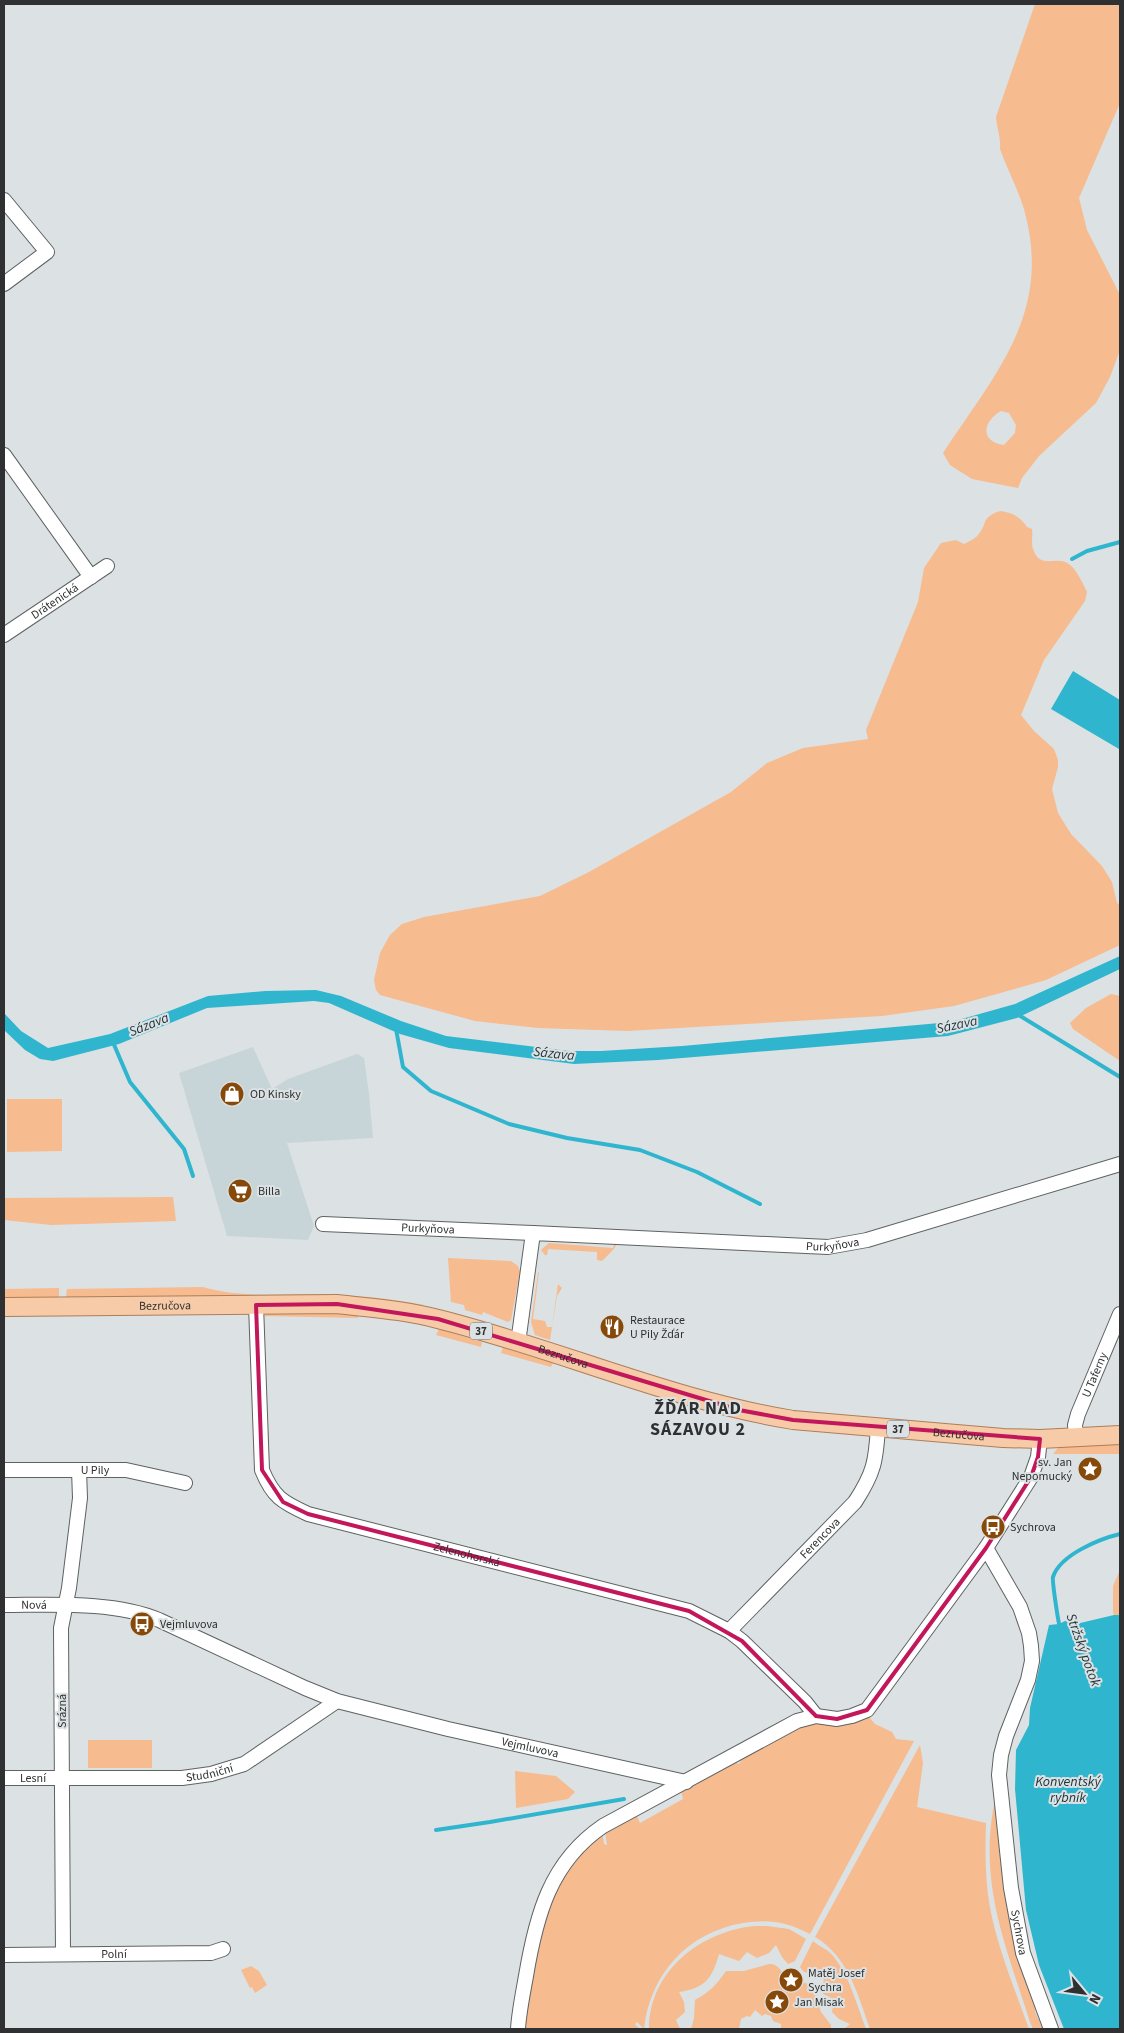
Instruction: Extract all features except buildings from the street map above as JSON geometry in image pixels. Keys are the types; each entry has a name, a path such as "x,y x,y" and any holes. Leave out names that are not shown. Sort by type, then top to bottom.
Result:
{"main road":[{"name":"Bezručova","path":"4,1307 337,1304 438,1318 699,1400 793,1420 1003,1438 1040,1439 1120,1436"}],"street":[{"path":"4,200 47,252 4,284"},
{"path":"4,456 91,577"},
{"name":"Drátenická","path":"4,635 107,566"},
{"name":"Purkyňova","path":"323,1224 828,1247 867,1240 1120,1164"},
{"path":"518,1343 533,1233"},
{"name":"Zelenohorská","path":"256,1305 262,1470 268,1486 283,1502 308,1514 678,1607 729,1631 805,1702 816,1716"},
{"name":"U Taferny","path":"1076,1437 1075,1425 1078,1414 1120,1314"},
{"name":"Ferencova","path":"729,1631 855,1502 868,1482 876,1461 878,1427"},
{"path":"518,2029 533,1934 546,1896 566,1860 603,1826 797,1721 816,1716 837,1719 867,1710 986,1548 1031,1478 1038,1457 1040,1439"},
{"name":"U Pily","path":"4,1470 126,1470 186,1483"},
{"name":"Srázná","path":"63,1954 61,1628 80,1498 78,1470"},
{"name":"Sychrova","path":"986,1548 1020,1607 1029,1633 1031,1646 1032,1661 1028,1680 1006,1736 1001,1755 999,1775 1011,1888 1024,1953 1051,2029"},
{"name":"Nová","path":"4,1605 65,1604"},
{"name":"Vejmluvova","path":"65,1604 118,1609 150,1616 337,1701 448,1729 686,1782"},
{"name":"Studniční","path":"62,1778 182,1778 232,1769 255,1758 337,1701"},
{"name":"Lesní","path":"4,1778 62,1778"},
{"name":"Polní","path":"4,1955 211,1953 223,1949"}],"highlighted area":[{"path":"337,1304 438,1319 739,1410 793,1420 1040,1439 1038,1457 1031,1477 986,1548 867,1710 837,1719 816,1716 742,1641 689,1611 308,1514 283,1502 262,1470 256,1305"}],"shaded area":[{"path":"1035,4 1120,4 1120,103 1079,198 1087,230 1120,295 1120,350 1110,377 1096,403 1039,456 1022,478 1018,488 972,479 950,465 943,453 1000,368 1014,340 1025,311 1031,280 1031,246 1024,209 1000,149 996,117","holes":["1001,411 1009,413 1016,425 1015,433 1004,445 990,440 986,431 990,420"]},
{"path":"1000,511 1015,516 1032,529 1032,547 1036,556 1044,561 1065,562 1073,567 1087,592 1085,601 1044,660 1021,715 1034,731 1054,749 1058,760 1058,767 1052,789 1058,813 1071,834 1102,866 1112,882 1117,903 1120,905 1120,945 1046,980 954,1006 882,1016 628,1031 538,1028 475,1021 380,995 376,990 374,980 380,953 390,935 402,924 424,917 540,896 589,872 731,792 767,763 803,748 868,739 866,730 918,602 924,568 941,543 956,540 964,544 978,535 990,516"},
{"path":"1111,994 1120,996 1120,1061 1073,1029 1070,1023 1086,1008"},
{"path":"253,1047 272,1089 288,1079 357,1054 364,1058 373,1138 287,1143 314,1226 308,1240 227,1236 179,1073"},
{"path":"7,1099 62,1099 62,1151 7,1152"},
{"path":"173,1197 176,1221 51,1225 4,1220 4,1198"},
{"path":"549,1243 613,1248 614,1244 617,1244 602,1261 597,1260 597,1252 548,1249 547,1255 545,1255 541,1250"},
{"path":"448,1258 511,1261 518,1266 520,1271 511,1320 508,1322 483,1312 482,1315 465,1310 464,1305 451,1302"},
{"path":"539,1272 533,1319 545,1321 547,1327 552,1327 558,1284 562,1288 557,1296 550,1340 535,1335 531,1322"},
{"path":"203,1287 231,1293 344,1295 424,1305 399,1305 306,1296 66,1297 67,1289"},
{"path":"59,1288 59,1297 4,1297 4,1289"},
{"path":"268,1312 358,1314 358,1318 264,1316"},
{"path":"439,1329 482,1342 481,1347 436,1335"},
{"path":"503,1347 553,1363 551,1367 501,1353"},
{"path":"1120,1443 1120,1454 1053,1454 1058,1448 1062,1447"},
{"path":"1120,1570 1120,1615 1114,1615 1113,1586"},
{"path":"868,1716 875,1724 892,1732 896,1739 914,1741 810,1934 788,1925 764,1921 743,1923 723,1928 705,1936 689,1946 663,1974 654,1990 644,2029 637,2022 635,2024 640,2029 523,2029 535,1949 546,1910 563,1874 602,1831 604,1844 607,1845 605,1831 636,1814 640,1823 683,1799 681,1791 732,1761 739,1764 741,1761 736,1759 795,1728"},
{"path":"88,1740 152,1740 152,1768 88,1768"},
{"path":"920,1745 923,1763 917,1807 986,1823 987,1887 993,1923 1029,2029 870,2029 856,1990 844,1965 826,1945 815,1937"},
{"path":"515,1771 556,1776 575,1792 568,1799 516,1808"},
{"path":"998,1787 1000,1854 1036,2002 1035,2012 1043,2029 1033,2029 1030,2022 1002,1935 996,1907 991,1879 990,1850 992,1819"},
{"path":"755,1926 789,1929 806,1939 795,1961 788,1964 776,1945 769,1953 757,1958 747,1952 739,1961 719,1954 713,1970 706,1981 695,1988 679,1992 684,2002 685,2012 676,2020 680,2029 649,2029 651,2008 658,1989 668,1972 682,1958 698,1945 716,1936 735,1929"},
{"path":"813,1941 831,1954 840,1965 849,1983 866,2029 844,2029 850,2024 839,2019 832,2012 834,1999 823,1994 824,1972 814,1974 804,1972 800,1967"},
{"path":"769,1964 776,1966 788,1977 812,1986 821,2012 831,2025 831,2029 781,2029 781,2024 773,2021 771,2016 765,2014 762,2016 755,2010 750,2017 747,2016 741,2019 739,2029 691,2029 695,2000 713,1987 726,1971 744,1971"},
{"path":"251,1966 259,1971 267,1985 255,1993 252,1987 250,1988 241,1970"}],"water":[{"path":"1073,671 1120,700 1119,749 1051,709"},
{"name":"Sázava","path":"1120,956 1120,969 1017,1018 948,1036 658,1060 574,1064 449,1048 400,1034 329,1003 314,1001 207,1008 119,1044 53,1061 40,1059 25,1050 4,1030 4,1013 21,1031 48,1048 110,1034 208,996 265,991 316,990 341,996 401,1021 446,1036 569,1051 682,1046 951,1022 1015,1004"},
{"name":"Konventský rybník","path":"1120,1615 1120,2029 1064,2029 1039,1965 1026,1910 1015,1789 1016,1750 1029,1725 1030,1708 1049,1625 1065,1621 1076,1624"}],"waterway":[{"path":"1072,559 1087,551 1120,542"},
{"path":"1017,1014 1120,1077"},
{"path":"396,1029 403,1067 431,1091 509,1124 567,1138 640,1150 697,1172 760,1204"},
{"path":"112,1040 130,1082 184,1149 193,1176"},
{"name":"Stržský potok","path":"1060,1627 1053,1580 1057,1569 1063,1562 1081,1549 1120,1534"},
{"path":"436,1830 624,1799"}],"place":[{"name":"OD Kinsky","path":"232,1094"},
{"name":"Billa","path":"240,1191"},
{"name":"Restaurace U Pily Žďár","path":"612,1327"},
{"name":"sv. Jan Nepomucký","path":"1090,1469"},
{"name":"Sychrova","path":"993,1527"},
{"name":"Vejmluvova","path":"142,1624"},
{"name":"Matěj Josef Sychra","path":"791,1980"},
{"name":"Jan Misak","path":"777,2002"}],"district":[{"name":"ŽĎÁR NAD SÁZAVOU 2","path":"698,1418"}]}
